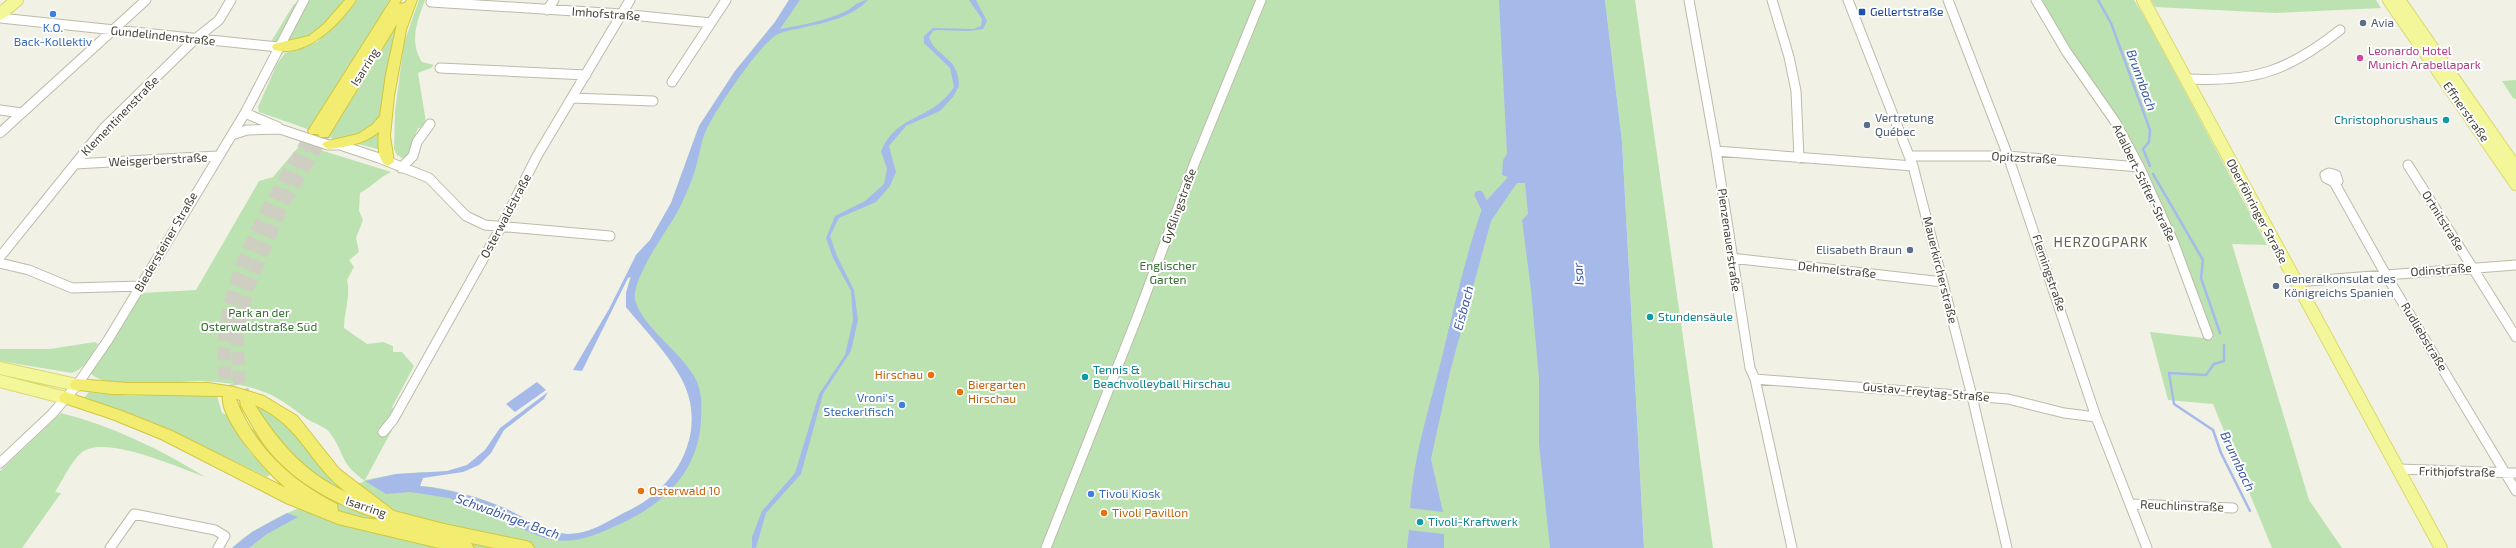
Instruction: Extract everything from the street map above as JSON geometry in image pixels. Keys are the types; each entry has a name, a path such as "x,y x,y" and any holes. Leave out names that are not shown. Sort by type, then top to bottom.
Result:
{"highway":[{"path":"278,47 307,42 321,35 351,0"},
{"name":"Isarring","path":"322,137 407,0"},
{"path":"394,165 385,151 387,113 400,34 412,0"},
{"name":"Isarring","path":"322,137 393,2"},
{"path":"322,137 347,143 371,134 380,126 387,113"},
{"path":"77,384 117,390 208,389 250,397 268,404 300,429 334,473 346,484 375,502 390,523"},
{"path":"66,398 152,428 199,450 309,508 336,518 390,523"},
{"name":"Isarring","path":"228,398 239,427 253,446 268,463 296,487 317,502 390,523 466,548"},
{"name":"Isarring","path":"246,402 267,440 280,454 306,477 328,493 390,523 526,548"}],"main road":[{"path":"0,7 8,0"},
{"path":"0,14 17,0"},
{"name":"Oberföhringer Straße","path":"2143,0 2441,548"},
{"name":"Effnerstraße","path":"2389,0 2516,184"},
{"name":"Effnerstraße","path":"2399,0 2516,168"},
{"path":"0,368 77,384"},
{"path":"0,381 66,398"}],"street":[{"path":"0,133 146,0"},
{"name":"Klementinenstraße","path":"0,257 104,128 194,40 219,20 231,0"},
{"name":"Biedersteiner Straße","path":"0,463 66,398 112,335 217,156 245,113 278,47 304,0"},
{"name":"Imhofstraße","path":"432,0 431,2 487,2 547,10 622,14 711,23"},
{"path":"547,10 554,0"},
{"name":"Osterwaldstraße","path":"383,432 400,408 501,227 537,156 630,0"},
{"path":"672,82 726,0"},
{"name":"Gyßlingstraße","path":"1046,548 1070,479 1091,434 1158,264 1195,162 1231,81 1261,0"},
{"name":"Pienzenauerstraße","path":"1689,0 1716,151 1731,258 1750,368 1755,379 1792,548"},
{"path":"1772,0 1789,56 1796,91 1799,158"},
{"name":"Mauerkircherstraße","path":"1848,0 1913,166 1972,396 2007,548"},
{"name":"Flemingstraße","path":"1948,0 2008,156 2096,417 2147,548"},
{"name":"Adalbert-Stifter-Straße","path":"2036,0 2066,52 2116,123 2139,167 2173,241 2208,335"},
{"name":"Gundelindenstraße","path":"0,18 194,40 278,47"},
{"path":"2187,79 2230,80 2257,76 2303,56 2321,46 2340,30"},
{"path":"440,68 586,75"},
{"path":"572,98 653,101"},
{"path":"0,110 22,113"},
{"path":"245,113 280,129"},
{"path":"394,165 414,156 417,142 430,124"},
{"path":"232,135 247,130 280,129 322,137 330,149 394,165 434,182 446,198 466,216 485,225 610,236"},
{"path":"1716,151 1913,166"},
{"name":"Weisgerberstraße","path":"75,164 217,156"},
{"name":"Opitzstraße","path":"1909,156 2008,156 2139,167"},
{"name":"Ortnitstraße","path":"2408,165 2516,337"},
{"name":"Rudliebstraße","path":"2334,182 2386,275 2512,473 2516,491"},
{"name":"Dehmelstraße","path":"1731,258 1943,282"},
{"path":"0,263 28,270 72,288 141,286"},
{"name":"Odinstraße","path":"2295,282 2516,264"},
{"name":"Gustav-Freytag-Straße","path":"1755,379 2008,399 2064,413 2096,417"},
{"name":"Frithjofstraße","path":"2398,469 2512,473"},
{"name":"Reuchlinstraße","path":"2130,504 2233,508"},
{"path":"110,548 134,514 215,530 225,536 218,548"}],"green space":[{"path":"309,0 348,0 329,22 313,35 296,41 287,39"},
{"path":"356,0 390,0 310,130 259,112 258,107 277,64 285,53 317,42 331,29"},
{"path":"419,0 425,0 417,24 415,39 416,47 422,62 434,65 431,68 418,73 426,122 424,127 418,128 406,160 397,155 394,149 395,111 404,43"},
{"name":"Englischer Garten","path":"789,0 1506,0 1529,183 1553,548 232,548 242,539 264,525 287,513 323,498 283,468 266,451 249,430 253,429 277,458 295,476 327,496 365,481 346,463 335,440 328,431 307,419 280,400 266,393 243,386 207,381 143,384 113,383 91,374 141,293 196,290 259,181 273,177 301,144 391,172 360,193 359,211 363,220 356,238 359,252 349,260 354,267 347,280 348,298 344,328 367,344 383,342 393,346 393,352 402,352 414,366 392,407 399,417 365,480 396,474 425,472 420,486 454,491 476,497 497,505 545,529 569,534 586,532 630,510 663,486 675,471 685,454 690,435 692,416 688,396 680,376 662,349 626,307 626,293 636,255 650,240 671,203 699,126 735,71 775,22"},
{"path":"1605,0 1635,0 1713,548 1644,548 1622,141"},
{"path":"2039,0 2134,0 2148,23 2267,245 2232,244 2309,500 2342,548 2272,548 2213,404 2168,400 2150,332 2213,339 2177,239 2138,154 2111,107 2068,51"},
{"path":"2151,0 2376,0 2381,8 2276,13 2155,7"},
{"path":"300,3 279,40 269,45 294,4"},
{"path":"399,22 384,114 373,130 339,141 328,137 384,47 382,46 396,23"},
{"path":"2516,80 2516,99 2513,98 2502,81"},
{"path":"379,129 381,150 355,143"},
{"path":"95,342 98,344 87,361 81,368 72,373 0,361 0,349 50,349"},
{"path":"89,392 137,396 217,396 222,413 227,415 248,450 270,475 267,477 169,430 84,398"},
{"path":"257,407 271,414 293,433 329,477 340,487 336,490 303,468 261,418"},
{"path":"61,413 80,418 135,439 171,457 205,477 161,460 123,449 106,447 92,448 81,453 73,462 55,492 61,493 22,548 0,548 0,471"}],"water":[{"name":"Schwabinger Bach","path":"789,0 800,0 780,29 830,17 846,11 862,1 868,0 854,11 837,19 778,34 767,43 747,66 726,96 710,123 704,136 691,183 673,220 647,261 636,286 635,299 640,312 654,330 688,367 699,386 701,421 698,439 693,456 686,471 676,484 651,507 620,524 600,533 580,539 560,541 539,536 449,498 410,492 386,494 365,481 396,474 447,471 467,465 485,450 500,428 548,392 544,399 504,430 491,453 479,465 463,472 423,478 420,486 453,491 475,497 507,509 537,525 553,531 569,534 585,532 608,522 647,499 663,486 675,471 685,454 690,435 692,416 688,396 680,376 662,349 626,307 626,293 631,277 628,278 582,371 573,370 609,309 636,255 650,240 671,203 699,126 735,71 775,22"},
{"path":"969,0 976,0 987,21 983,29 969,31 937,30 933,31 929,37 932,44 951,63 958,76 959,86 953,97 940,111 906,126 889,146 896,172 890,186 876,202 839,218 830,236 837,256 854,290 858,320 851,351 823,394 801,474 766,513 756,548 752,548 752,537 762,511 795,473 819,394 845,355 853,320 851,291 833,258 826,238 835,216 865,201 884,184 887,169 881,151 888,139 905,123 936,106 954,87 950,68 924,43 924,36 933,28 973,29 981,26 982,19"},
{"path":"1499,0 1605,0 1622,141 1644,548 1550,548 1539,444 1539,379 1531,290 1522,220 1528,214 1525,183 1517,183 1491,221 1450,372 1431,459 1443,512 1410,508 1414,472 1422,436 1464,267 1482,209 1480,202 1487,200 1508,177 1502,175 1503,160 1507,154"},
{"path":"537,382 546,390 515,412 506,404"},
{"path":"287,513 298,517 267,534 249,548 232,548 252,532"},
{"path":"1409,530 1444,534 1444,548 1407,548"}],"waterway":[{"name":"Brunnbach","path":"2098,0 2111,23 2150,130 2149,142 2143,149 2150,166"},
{"name":"Brunnbach","path":"2153,174 2203,260 2201,278 2220,333"},
{"path":"1479,195 1487,211"},
{"name":"Brunnbach","path":"2224,345 2224,361 2214,364 2206,375 2169,373 2174,404 2213,430 2221,453 2250,511"}],"tunnel":[{"path":"229,398 224,362 226,331 231,300 252,241 282,185 314,131"},
{"path":"246,402 239,380 237,335 248,287 283,203 324,134"}],"place":[{"name":"Gellertstraße","path":"1862,12"},
{"name":"K.O. Back-Kollektiv","path":"53,14"},
{"name":"Avia","path":"2363,23"},
{"name":"Leonardo Hotel Munich Arabellapark","path":"2360,58"},
{"name":"Christophorushaus","path":"2446,120"},
{"name":"Vertretung Québec","path":"1867,125"},
{"name":"Elisabeth Braun","path":"1910,250"},
{"name":"Generalkonsulat des Königreichs Spanien","path":"2276,286"},
{"name":"Stundensäule","path":"1650,317"},
{"name":"Hirschau","path":"931,375"},
{"name":"Tennis & Beachvolleyball Hirschau","path":"1085,377"},
{"name":"Biergarten Hirschau","path":"960,392"},
{"name":"Vroni's Steckerlfisch","path":"902,405"},
{"name":"Osterwald 10","path":"641,491"},
{"name":"Tivoli Kiosk","path":"1091,494"},
{"name":"Tivoli Pavillon","path":"1104,513"},
{"name":"Tivoli-Kraftwerk","path":"1420,522"}],"district":[{"name":"HERZOGPARK","path":"2101,242"}],"water label":[{"name":"Isar","path":"1578,274"},
{"name":"Eisbach","path":"1463,308"}],"park label":[{"name":"Park an der Osterwaldstraße Süd","path":"259,320"}]}
